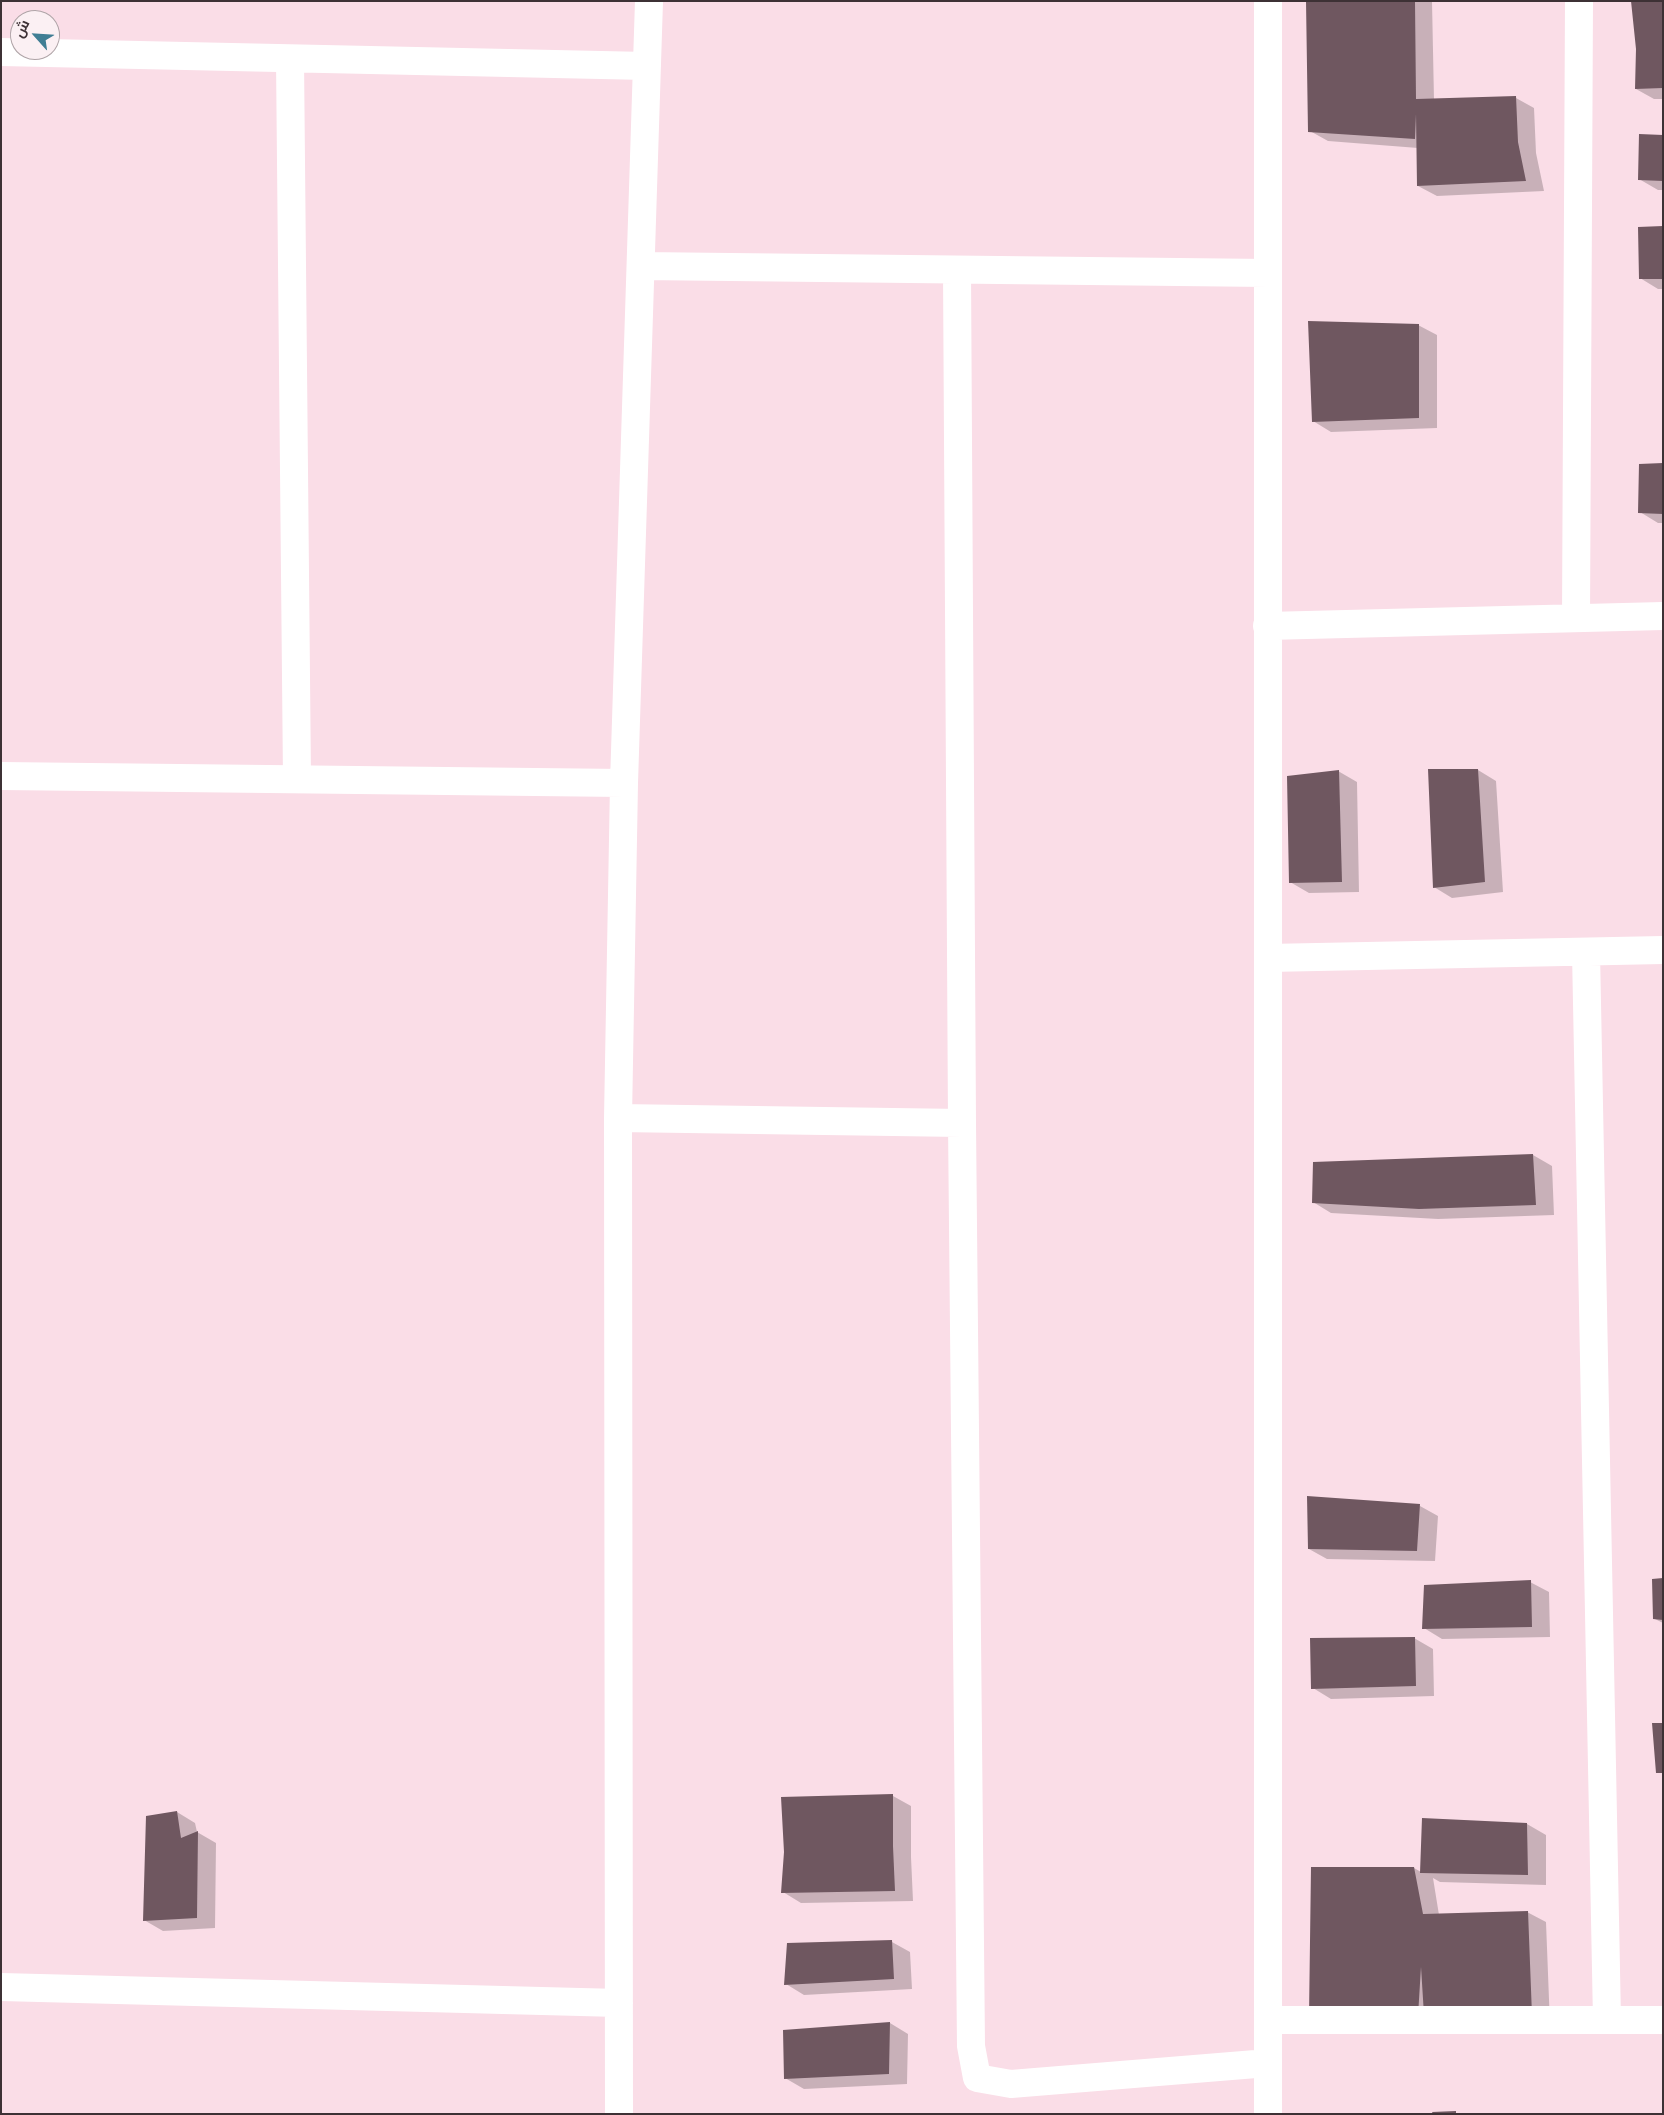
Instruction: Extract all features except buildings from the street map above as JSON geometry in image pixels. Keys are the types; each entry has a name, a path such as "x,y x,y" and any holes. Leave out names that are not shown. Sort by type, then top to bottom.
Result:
{"street":[{"path":"619,2114 618,1118 624,783 649,1"},
{"path":"1268,1 1268,2114"},
{"path":"1576,618 1579,1"},
{"path":"1,52 647,66"},
{"path":"290,59 297,779"},
{"path":"640,266 1268,273"},
{"path":"957,270 962,1122 971,2046 977,2078 1011,2084 1268,2063"},
{"path":"1267,626 1663,616"},
{"path":"1,776 624,783"},
{"path":"1268,958 1663,950"},
{"path":"1586,952 1607,2020"},
{"path":"618,1118 962,1122"},
{"path":"1,1987 619,2003"},
{"path":"1268,2020 1663,2020"}]}
